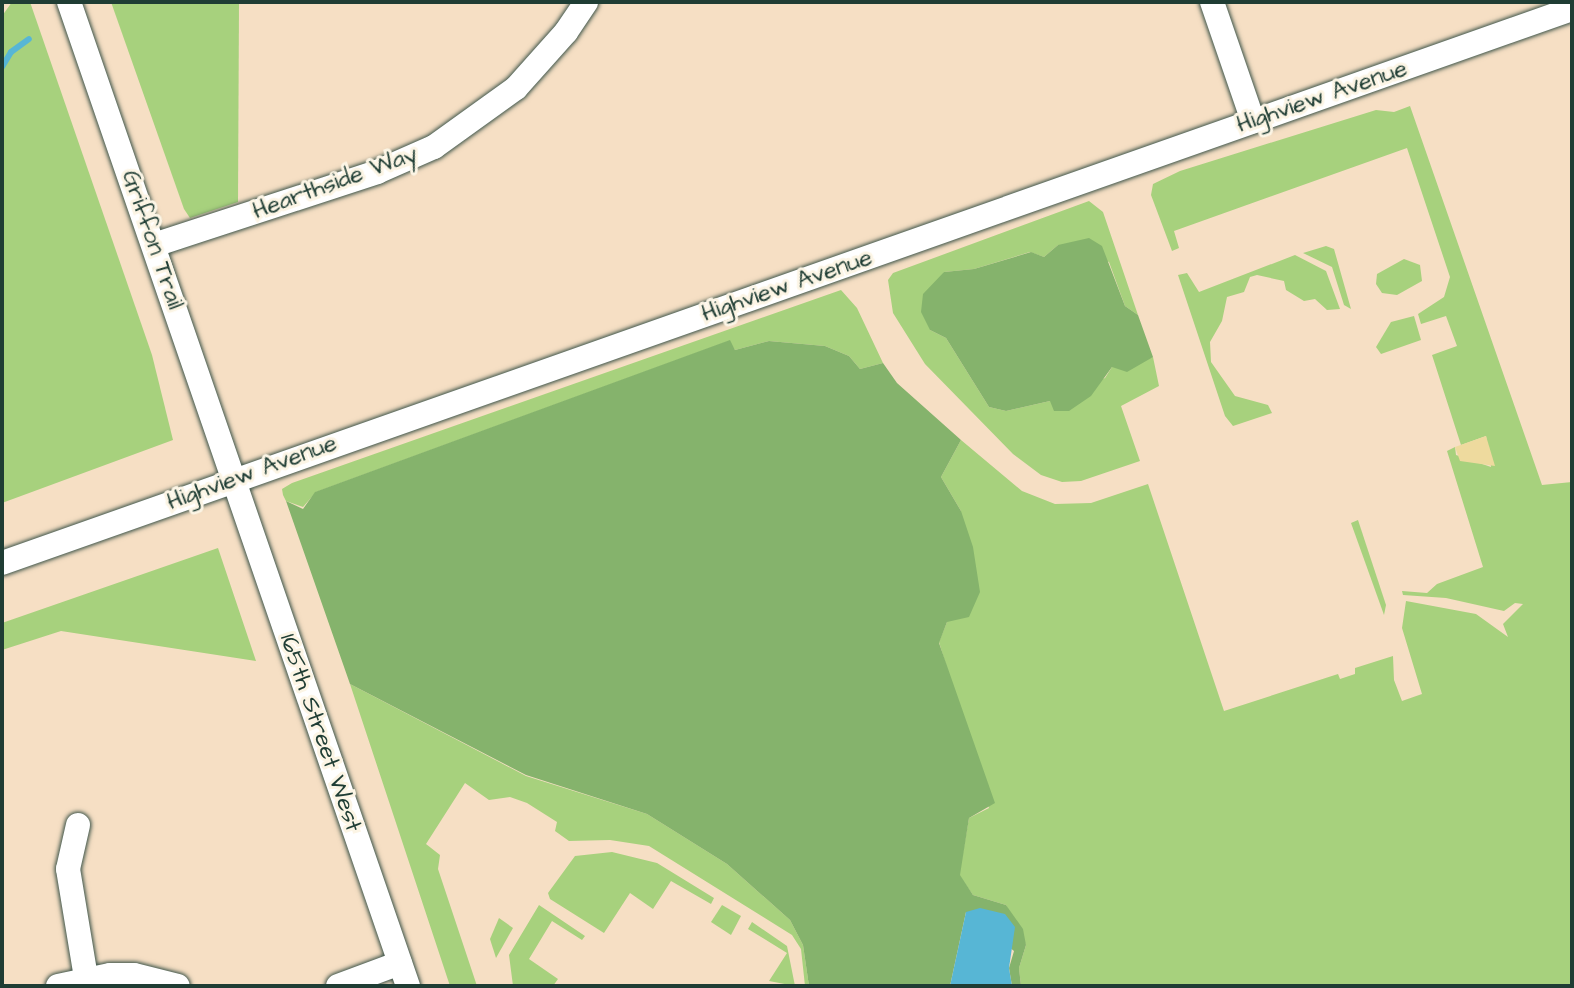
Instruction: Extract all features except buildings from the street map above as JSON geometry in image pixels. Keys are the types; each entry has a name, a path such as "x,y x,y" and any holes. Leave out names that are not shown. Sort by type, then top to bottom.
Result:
{"street":[{"name":"Griffon Trail","path":"69,2 232,479"},
{"name":"Hearthside Way","path":"154,246 377,172 434,147 516,89 566,32 586,2"},
{"path":"1212,2 1252,121"},
{"name":"Highview Avenue","path":"2,563 232,479 1572,9"},
{"name":"165th Street West","path":"232,479 404,975"},
{"path":"78,825 68,869 86,978"},
{"path":"58,986 86,978 134,975 178,986"},
{"path":"338,986 404,975"}],"green space":[{"path":"12,2 30,2 152,355 173,440 2,503 2,16"},
{"path":"111,2 239,2 238,202 190,218 184,209"},
{"path":"1410,106 1542,485 1572,482 1572,986 1021,986 1019,968 1026,945 1006,905 973,895 959,875 969,818 989,808 939,642 947,622 961,511 941,477 961,440 1022,491 1055,504 1091,503 1148,484 1224,711 1338,674 1340,679 1355,674 1355,668 1393,656 1394,680 1402,701 1422,694 1402,628 1406,601 1476,614 1508,637 1503,624 1523,604 1515,603 1504,611 1446,598 1403,595 1402,591 1427,593 1437,584 1483,567 1447,451 1455,447 1456,455 1491,467 1486,436 1461,445 1432,355 1457,346 1446,316 1421,324 1418,314 1444,297 1450,277 1407,148 1174,231 1179,248 1172,251 1151,195 1153,184 1180,171 1376,110 1394,112"},
{"path":"1089,201 1103,212 1138,315 1125,306 1109,262 1058,245 1044,257 1030,252 974,269 944,272 930,330 946,338 989,407 1006,411 1050,401 1105,378 1112,367 1153,357 1159,386 1121,406 1140,461 1081,481 1062,482 1041,475 1013,454 925,364 893,313 888,280 893,273"},
{"path":"1089,238 1102,246 1125,306 1138,315 1153,357 1127,372 1112,367 1091,396 1069,411 1054,411 1050,401 1006,411 989,407 946,338 930,330 921,312 923,294 944,272 974,269 1031,252 1044,257 1058,245"},
{"path":"1326,246 1334,249 1351,309 1344,305 1332,267 1303,253"},
{"path":"1295,255 1326,271 1340,309 1327,310 1315,299 1304,301 1286,290 1284,281 1257,275 1250,277 1244,292 1227,297 1222,321 1210,342 1211,362 1235,396 1268,405 1272,413 1233,426 1225,416 1178,275 1187,273 1199,292"},
{"path":"1404,259 1420,265 1422,281 1397,295 1382,293 1376,284 1377,274"},
{"path":"841,290 857,308 883,363 860,369 849,356 825,346 769,341 735,350 729,341 316,492 303,507 286,501 283,495 282,489 292,483"},
{"path":"1414,316 1421,340 1381,354 1376,347 1391,322"},
{"path":"730,340 735,350 769,341 825,346 849,356 860,369 883,363 897,383 961,440 941,477 961,511 973,547 980,592 969,617 947,622 939,643 995,803 969,818 960,875 973,895 1006,905 1023,929 1026,945 1019,968 1021,986 1012,986 1009,968 1014,951 966,912 950,986 809,986 803,945 790,920 727,864 647,814 526,775 350,684 286,501 303,509 315,492"},
{"path":"1358,520 1386,605 1384,615 1351,523"},
{"path":"218,548 256,661 61,631 2,650 2,623"},
{"path":"350,684 526,776 647,814 727,864 790,920 803,945 809,986 805,986 801,949 792,935 649,846 610,840 569,841 555,831 557,822 527,803 510,797 489,800 465,783 426,844 440,855 438,869 477,986 450,986"},
{"path":"612,852 657,863 714,898 711,904 671,881 653,909 630,893 604,933 550,899 548,893 575,856"},
{"path":"539,905 585,936 582,940 552,921 529,959 558,979 553,986 513,986 509,955"},
{"path":"722,905 741,916 731,935 711,922"},
{"path":"499,918 513,928 496,958 490,939"},
{"path":"752,922 787,946 795,986 769,981 787,953 748,929"}],"sand":[{"path":"1486,436 1495,466 1460,461 1455,447"}],"water":[{"path":"980,908 1005,914 1015,927 1009,968 1012,986 950,986 966,912"}],"waterway":[{"path":"2,67 11,52 29,39"}]}
